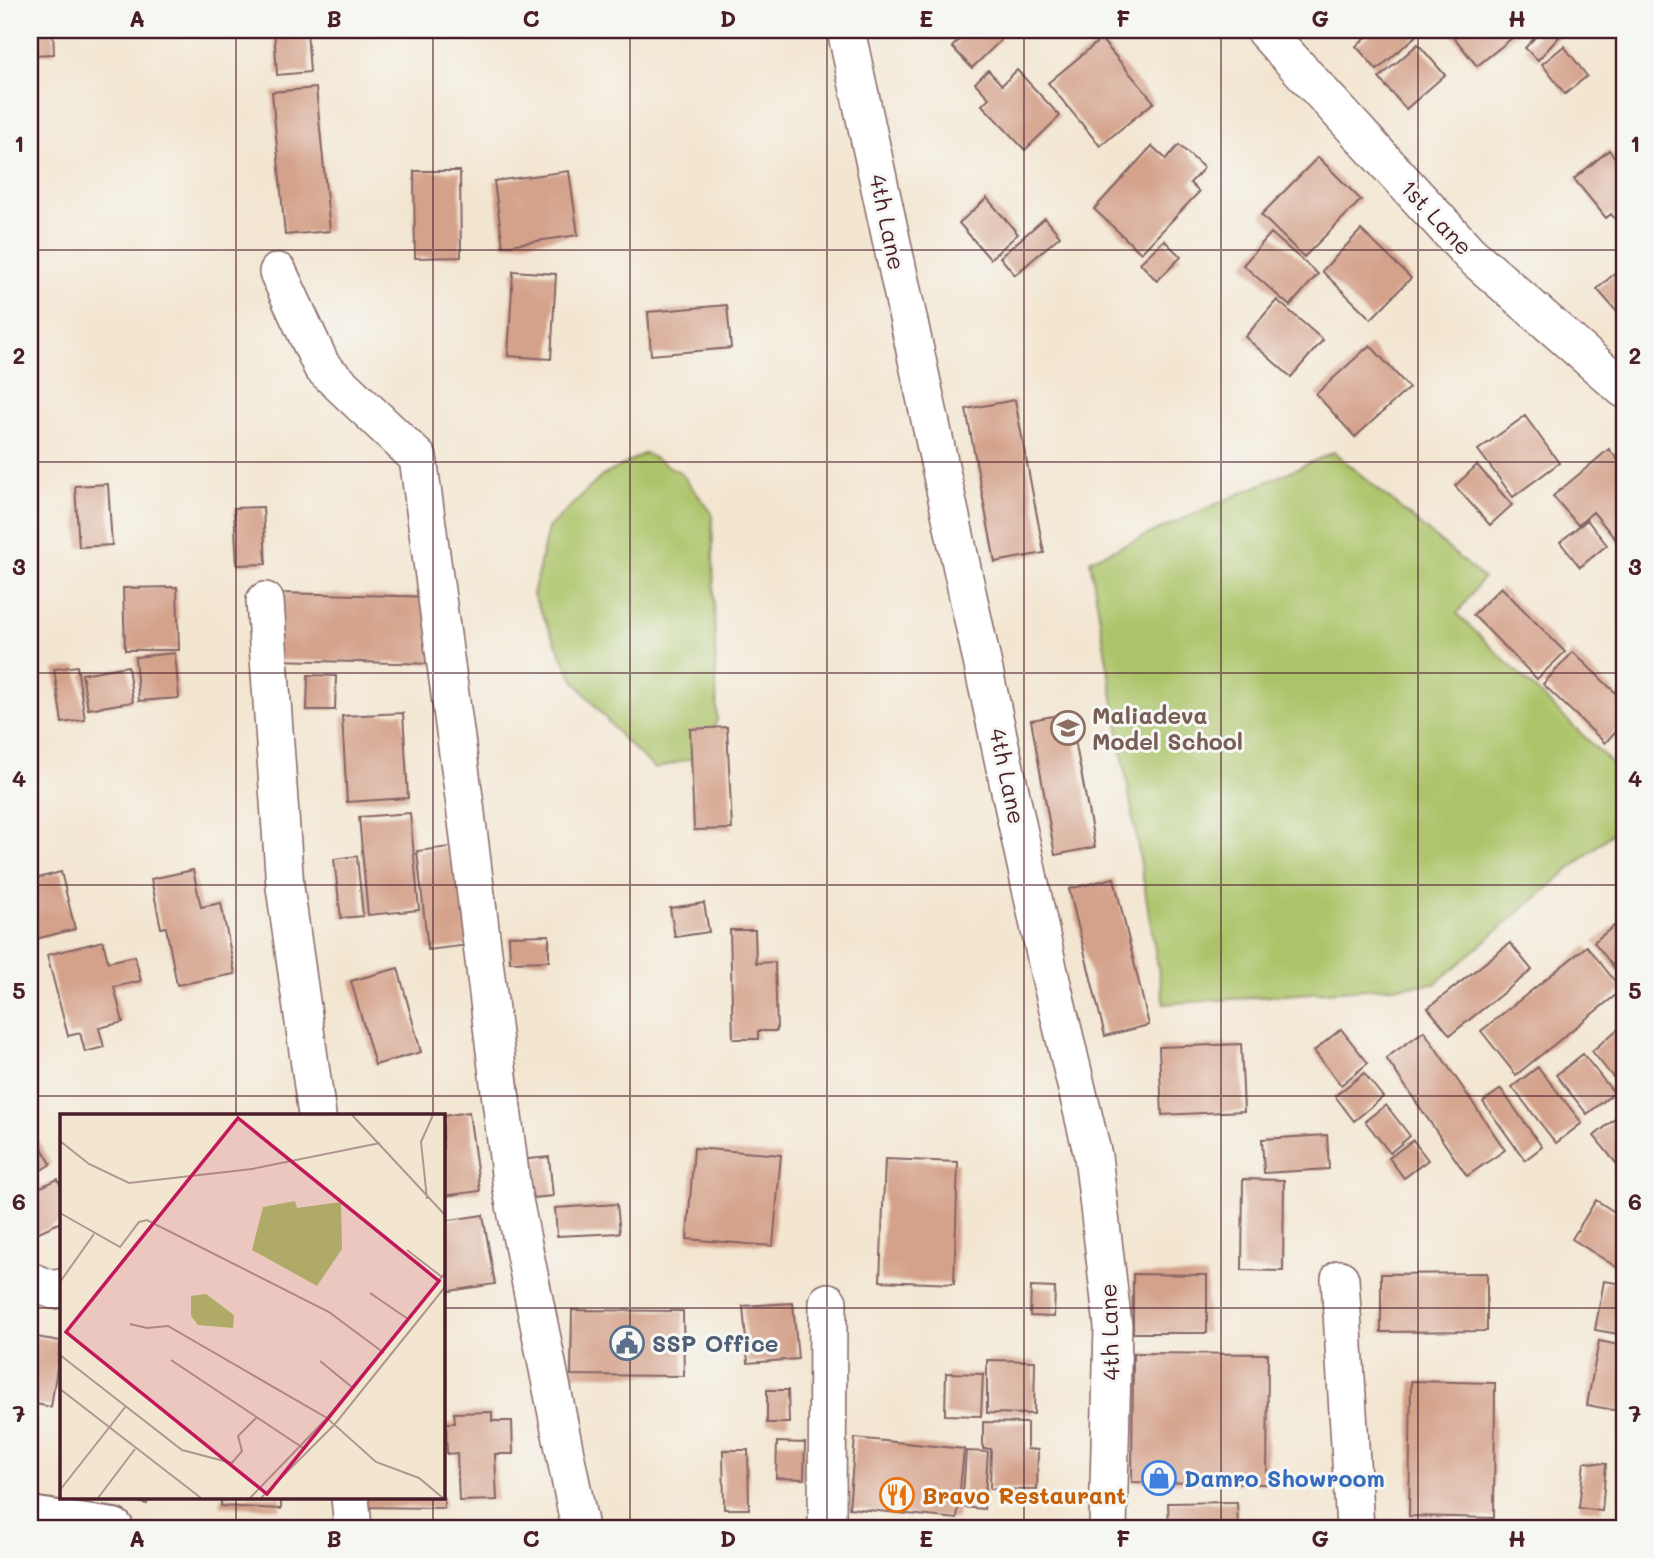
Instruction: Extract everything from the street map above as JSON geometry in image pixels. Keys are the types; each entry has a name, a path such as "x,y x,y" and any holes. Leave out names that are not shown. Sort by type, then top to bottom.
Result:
{"highway":[{"path":"30,1516 114,1528"}],"street":[{"name":"4th Lane","path":"846,30 1049,972 1093,1156 1113,1326 1108,1528"},
{"name":"1st Lane","path":"1264,30 1471,254 1624,389"},
{"path":"278,272 322,367 418,458 467,819 512,1190 580,1528"},
{"path":"265,601 285,887 317,1114"},
{"path":"1339,1279 1355,1528"},
{"path":"30,1281 53,1290 60,1288"},
{"path":"827,1528 828,1302"},
{"path":"350,1498 353,1528"}],"green space":[{"path":"1334,452 1483,578 1457,614 1624,775 1624,823 1435,984 1164,1004 1090,560"},
{"path":"645,453 681,473 712,513 717,721 697,757 655,769 622,738 573,679 533,595 548,528 602,476"}],"building":[{"path":"30,30 53,30 54,54 30,55"},
{"path":"274,30 307,30 310,72 277,75"},
{"path":"969,30 991,30 1001,40 972,68 952,47"},
{"path":"1375,30 1411,30 1416,36 1377,70 1356,46"},
{"path":"1448,30 1522,30 1477,66"},
{"path":"1542,30 1553,30 1560,36 1538,60 1525,48"},
{"path":"1101,39 1154,102 1100,146 1048,83"},
{"path":"1418,44 1445,75 1406,109 1379,78"},
{"path":"1564,46 1587,76 1565,94 1542,64"},
{"path":"988,70 1002,85 1017,70 1060,116 1025,150 982,105 989,98 975,83"},
{"path":"316,88 330,231 285,235 272,92"},
{"path":"1179,145 1204,168 1190,183 1199,192 1141,253 1094,209 1152,146 1166,159"},
{"path":"1609,150 1624,169 1624,231 1611,214 1606,218 1574,179"},
{"path":"1318,157 1361,200 1304,257 1261,215"},
{"path":"414,171 460,171 461,257 415,258"},
{"path":"569,171 578,235 503,246 494,181"},
{"path":"987,198 1018,234 990,259 959,223"},
{"path":"1045,218 1060,236 1015,275 1000,257"},
{"path":"1361,230 1411,278 1371,319 1322,271"},
{"path":"1271,233 1318,274 1290,306 1243,265"},
{"path":"1164,240 1181,257 1157,281 1140,263"},
{"path":"1624,265 1624,320 1597,289"},
{"path":"513,271 556,274 551,359 508,356"},
{"path":"1277,300 1323,340 1291,377 1245,337"},
{"path":"727,305 731,348 651,355 648,312"},
{"path":"1370,345 1409,388 1355,437 1316,394"},
{"path":"1015,400 1044,553 995,562 966,409"},
{"path":"1525,416 1559,463 1513,497 1478,450"},
{"path":"1609,449 1624,468 1622,547 1593,512 1578,525 1553,496"},
{"path":"1477,465 1512,505 1490,525 1455,486"},
{"path":"108,484 112,545 79,547 75,486"},
{"path":"263,507 266,564 237,565 234,508"},
{"path":"1587,520 1607,545 1580,567 1560,542"},
{"path":"177,587 179,650 125,650 123,588"},
{"path":"1501,587 1565,652 1537,679 1473,615"},
{"path":"279,593 437,597 435,664 277,660"},
{"path":"1573,652 1624,701 1624,722 1605,743 1543,684"},
{"path":"175,653 179,698 139,701 135,657"},
{"path":"77,666 85,720 62,723 54,669"},
{"path":"128,666 133,702 88,709 82,674"},
{"path":"308,675 336,676 335,710 307,710"},
{"path":"403,713 408,798 347,802 342,716"},
{"path":"1070,713 1095,847 1055,855 1031,720"},
{"path":"727,727 732,829 694,830 690,729"},
{"path":"410,813 419,910 368,915 359,817"},
{"path":"457,846 469,945 428,950 417,851"},
{"path":"357,856 363,916 341,918 334,859"},
{"path":"193,870 201,907 221,903 235,974 177,985 166,927 161,928 151,879"},
{"path":"61,872 75,929 32,940 30,880"},
{"path":"1114,878 1149,1025 1105,1036 1069,889"},
{"path":"704,903 709,932 675,937 670,908"},
{"path":"1624,918 1624,980 1594,942"},
{"path":"730,930 755,930 756,963 775,962 777,1031 758,1031 758,1039 733,1039"},
{"path":"549,935 549,961 510,962 509,936"},
{"path":"103,941 108,962 135,956 141,981 114,987 123,1022 99,1028 104,1047 85,1052 80,1033 68,1036 47,955"},
{"path":"1510,943 1532,970 1450,1035 1428,1008"},
{"path":"1587,946 1622,990 1516,1075 1481,1031"},
{"path":"398,968 421,1052 375,1065 351,981"},
{"path":"1624,1024 1624,1091 1592,1051"},
{"path":"1341,1029 1368,1063 1341,1085 1314,1051"},
{"path":"1424,1031 1505,1150 1467,1176 1386,1058"},
{"path":"1241,1044 1244,1111 1162,1115 1159,1047"},
{"path":"1583,1054 1614,1093 1587,1114 1556,1075"},
{"path":"1538,1067 1582,1123 1556,1143 1512,1087"},
{"path":"1364,1073 1383,1097 1354,1121 1335,1096"},
{"path":"1501,1089 1542,1147 1525,1160 1483,1102"},
{"path":"1386,1105 1410,1136 1390,1153 1365,1121"},
{"path":"469,1112 480,1191 444,1196 444,1116"},
{"path":"1615,1119 1624,1130 1624,1173 1594,1136"},
{"path":"34,1134 51,1164 30,1177 30,1136"},
{"path":"1327,1135 1329,1169 1264,1173 1262,1139"},
{"path":"1413,1140 1428,1160 1404,1178 1389,1158"},
{"path":"694,1148 781,1155 773,1246 687,1239"},
{"path":"549,1157 553,1196 523,1199 519,1160"},
{"path":"885,1159 958,1162 954,1284 880,1281"},
{"path":"58,1179 60,1184 60,1222 30,1236 30,1192"},
{"path":"1243,1179 1284,1180 1283,1271 1242,1270"},
{"path":"1596,1200 1624,1218 1624,1272 1572,1239"},
{"path":"617,1204 620,1233 557,1236 555,1208"},
{"path":"483,1215 495,1284 444,1292 444,1221"},
{"path":"1487,1273 1487,1331 1381,1332 1381,1274"},
{"path":"1133,1274 1207,1275 1207,1333 1133,1333"},
{"path":"1604,1281 1624,1284 1624,1335 1595,1330"},
{"path":"1031,1287 1055,1288 1054,1317 1030,1316"},
{"path":"793,1303 798,1359 748,1363 743,1306"},
{"name":"SSP Office","path":"572,1310 683,1311 684,1376 571,1375"},
{"path":"30,1336 60,1341 51,1407 30,1403"},
{"path":"1599,1341 1624,1346 1624,1412 1587,1405"},
{"path":"1133,1353 1268,1354 1267,1484 1132,1482"},
{"path":"987,1360 1035,1361 1034,1414 987,1413"},
{"path":"946,1373 983,1374 981,1416 945,1415"},
{"path":"1411,1381 1495,1383 1494,1518 1409,1516"},
{"path":"767,1390 788,1390 789,1423 767,1423"},
{"path":"492,1412 492,1421 512,1421 513,1454 495,1454 497,1500 459,1501 457,1453 447,1454 446,1423 455,1423 454,1413"},
{"path":"983,1422 1027,1423 1027,1449 1038,1450 1037,1490 990,1489 991,1449 983,1449"},
{"path":"855,1438 964,1449 957,1519 849,1508"},
{"path":"777,1442 805,1443 804,1479 776,1478"},
{"path":"723,1450 748,1450 749,1509 724,1509"},
{"path":"966,1451 988,1452 984,1509 962,1507"},
{"path":"1584,1462 1606,1464 1602,1511 1579,1508"},
{"path":"121,1498 148,1498 147,1504"},
{"path":"221,1498 281,1498 281,1509 221,1506"},
{"path":"358,1498 444,1498 444,1508 358,1507"},
{"path":"1237,1502 1238,1526 1169,1527 1168,1503"}],"place":[{"name":"Maliadeva Model School","path":"1068,728"},
{"name":"SSP Office","path":"627,1343"},
{"name":"Damro Showroom","path":"1159,1478"},
{"name":"Bravo Restaurant","path":"897,1495"}]}
